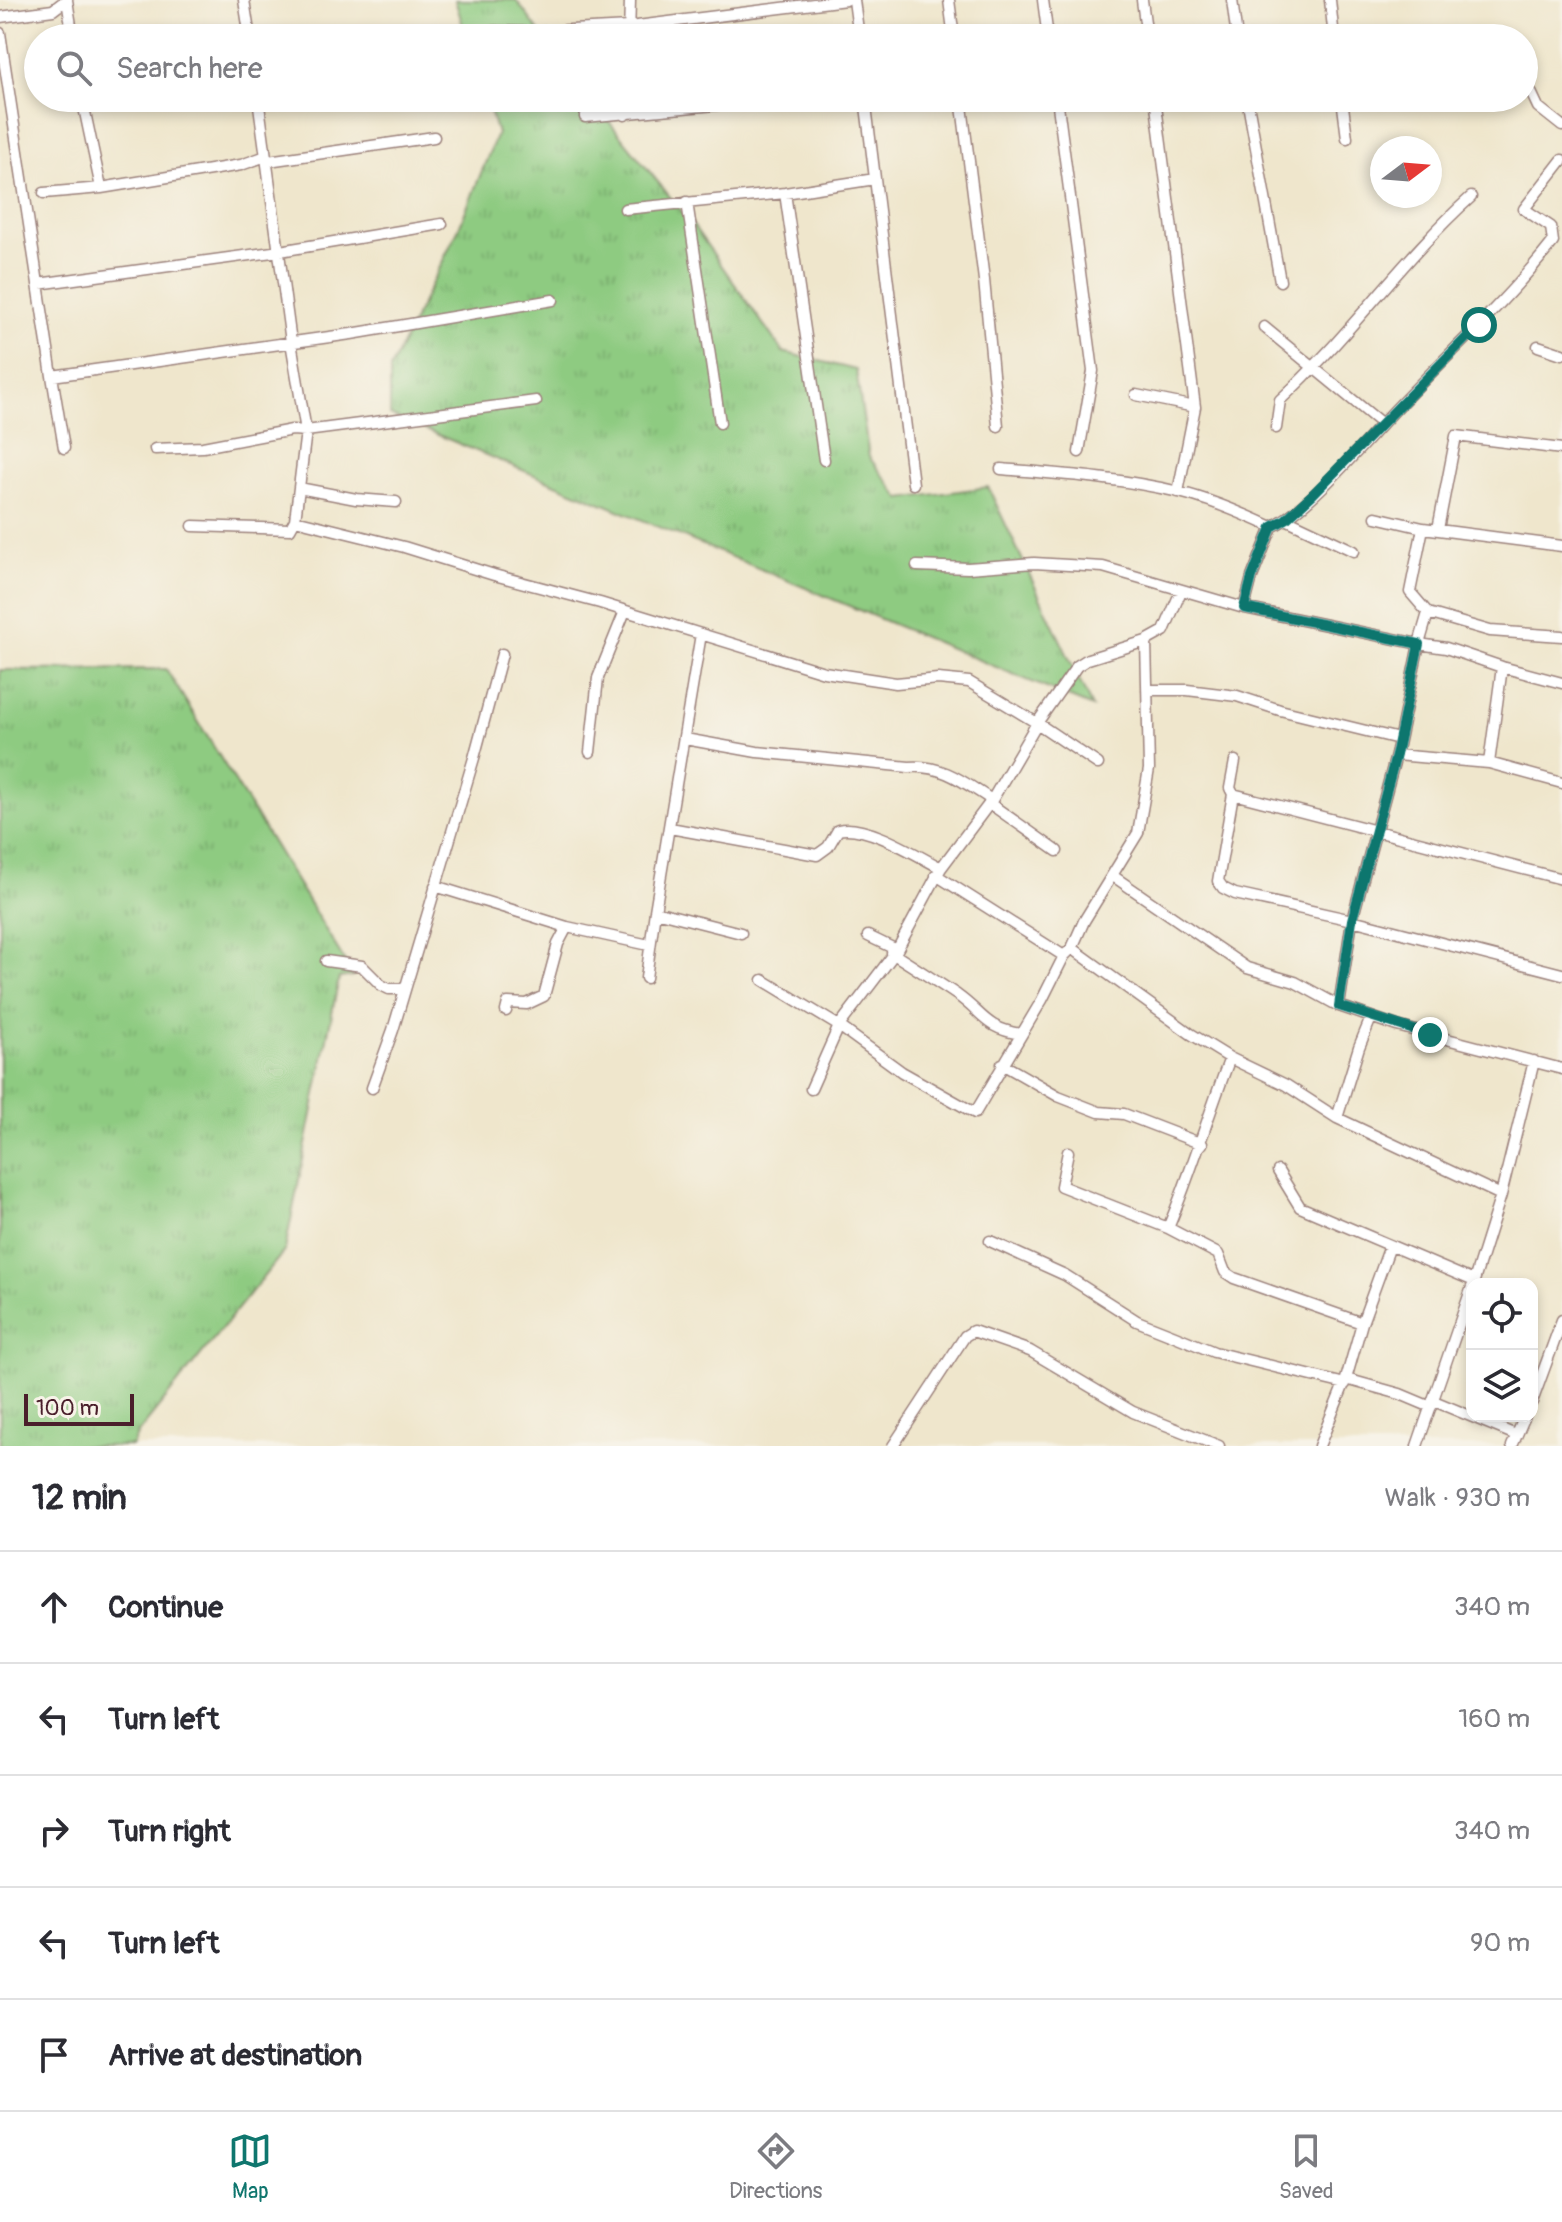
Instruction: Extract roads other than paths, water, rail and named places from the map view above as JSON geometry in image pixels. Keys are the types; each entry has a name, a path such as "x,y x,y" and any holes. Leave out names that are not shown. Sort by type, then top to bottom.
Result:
{"street":[{"path":"0,17 53,10 66,0 70,24"},
{"path":"244,0 248,24"},
{"path":"629,24 630,0"},
{"path":"683,24 846,0"},
{"path":"854,0 857,24"},
{"path":"949,0 952,24"},
{"path":"1043,0 1046,24"},
{"path":"1142,0 1145,24"},
{"path":"1232,0 1235,24"},
{"path":"1330,0 1333,24"},
{"path":"0,33 33,245 34,273 64,448"},
{"path":"1538,107 1562,126"},
{"path":"85,112 101,188"},
{"path":"193,526 290,529 295,520 306,431 260,112"},
{"path":"585,117 654,112"},
{"path":"867,112 913,484"},
{"path":"963,112 998,426"},
{"path":"1059,112 1093,371 1079,452"},
{"path":"1157,112 1195,407 1178,492"},
{"path":"1250,112 1280,281"},
{"path":"1344,112 1347,138"},
{"path":"44,193 101,188 267,158 434,137"},
{"path":"1244,608 1252,577 1272,527 1286,519 1451,356 1553,242 1556,225 1520,212 1562,160"},
{"path":"625,209 785,193 875,179"},
{"path":"785,193 824,460"},
{"path":"1276,428 1280,400 1314,369 1471,197"},
{"path":"687,202 720,423"},
{"path":"38,284 280,251 442,224"},
{"path":"52,376 351,334 553,300"},
{"path":"1264,327 1382,424"},
{"path":"1538,346 1562,354"},
{"path":"1136,395 1195,407"},
{"path":"155,449 203,447 292,430 306,431 536,401"},
{"path":"1438,529 1456,436 1562,449"},
{"path":"1001,469 1178,492 1231,508 1272,527"},
{"path":"299,488 356,499 396,502"},
{"path":"1376,517 1423,528 1562,546"},
{"path":"1286,519 1354,551"},
{"path":"295,520 404,547 824,672 896,683 938,679 969,682 1098,764"},
{"path":"1423,528 1410,592 1428,613 1490,631 1562,636"},
{"path":"917,566 968,568 1034,563 1103,567 1244,608 1446,648 1562,683"},
{"path":"811,1089 839,1026 894,952 938,872 990,802 1037,723 1081,662 1146,641 1164,631 1181,591"},
{"path":"590,752 598,678 625,611"},
{"path":"1339,1006 1352,920 1396,755 1428,613"},
{"path":"646,978 701,634"},
{"path":"763,980 839,1026 902,1072 975,1113 1138,833 1149,769 1146,641"},
{"path":"372,1088 405,989 502,654"},
{"path":"1489,763 1502,667"},
{"path":"1147,690 1187,690 1237,696 1280,710 1399,739"},
{"path":"685,739 757,752 924,766 945,771 1057,851"},
{"path":"1396,755 1489,763 1562,783"},
{"path":"1235,761 1230,788 1233,794 1218,881 1223,888 1235,894 1352,920 1562,974"},
{"path":"1233,794 1562,879"},
{"path":"670,828 817,855 828,847 838,830 846,828 887,840 1068,952 1230,1058 1286,1085 1337,1118 1501,1195"},
{"path":"1113,876 1247,968 1295,982 1339,1006 1371,1018 1562,1069"},
{"path":"435,886 567,927 649,945"},
{"path":"655,911 741,933"},
{"path":"506,1011 508,1003 527,1004 544,996 558,944 567,927"},
{"path":"868,936 960,997 989,1024 1021,1034"},
{"path":"326,961 362,966 381,985 389,989 405,989"},
{"path":"1337,1118 1371,1018"},
{"path":"1168,1228 1202,1144 1230,1058"},
{"path":"1475,1278 1501,1195 1534,1061"},
{"path":"1002,1064 1058,1096 1099,1112 1124,1114 1202,1144"},
{"path":"1068,1152 1061,1186 1168,1228 1218,1254 1225,1272 1234,1278 1362,1323"},
{"path":"1278,1171 1300,1207 1466,1281"},
{"path":"990,1241 1065,1275 1137,1321 1201,1347 1400,1394 1516,1435"},
{"path":"1319,1446 1345,1382 1390,1246"},
{"path":"1417,1446 1466,1304"},
{"path":"1538,1386 1562,1320"},
{"path":"893,1446 965,1336 973,1331 1030,1351 1133,1412 1219,1446"},
{"path":"1512,1446 1522,1422"}]}
